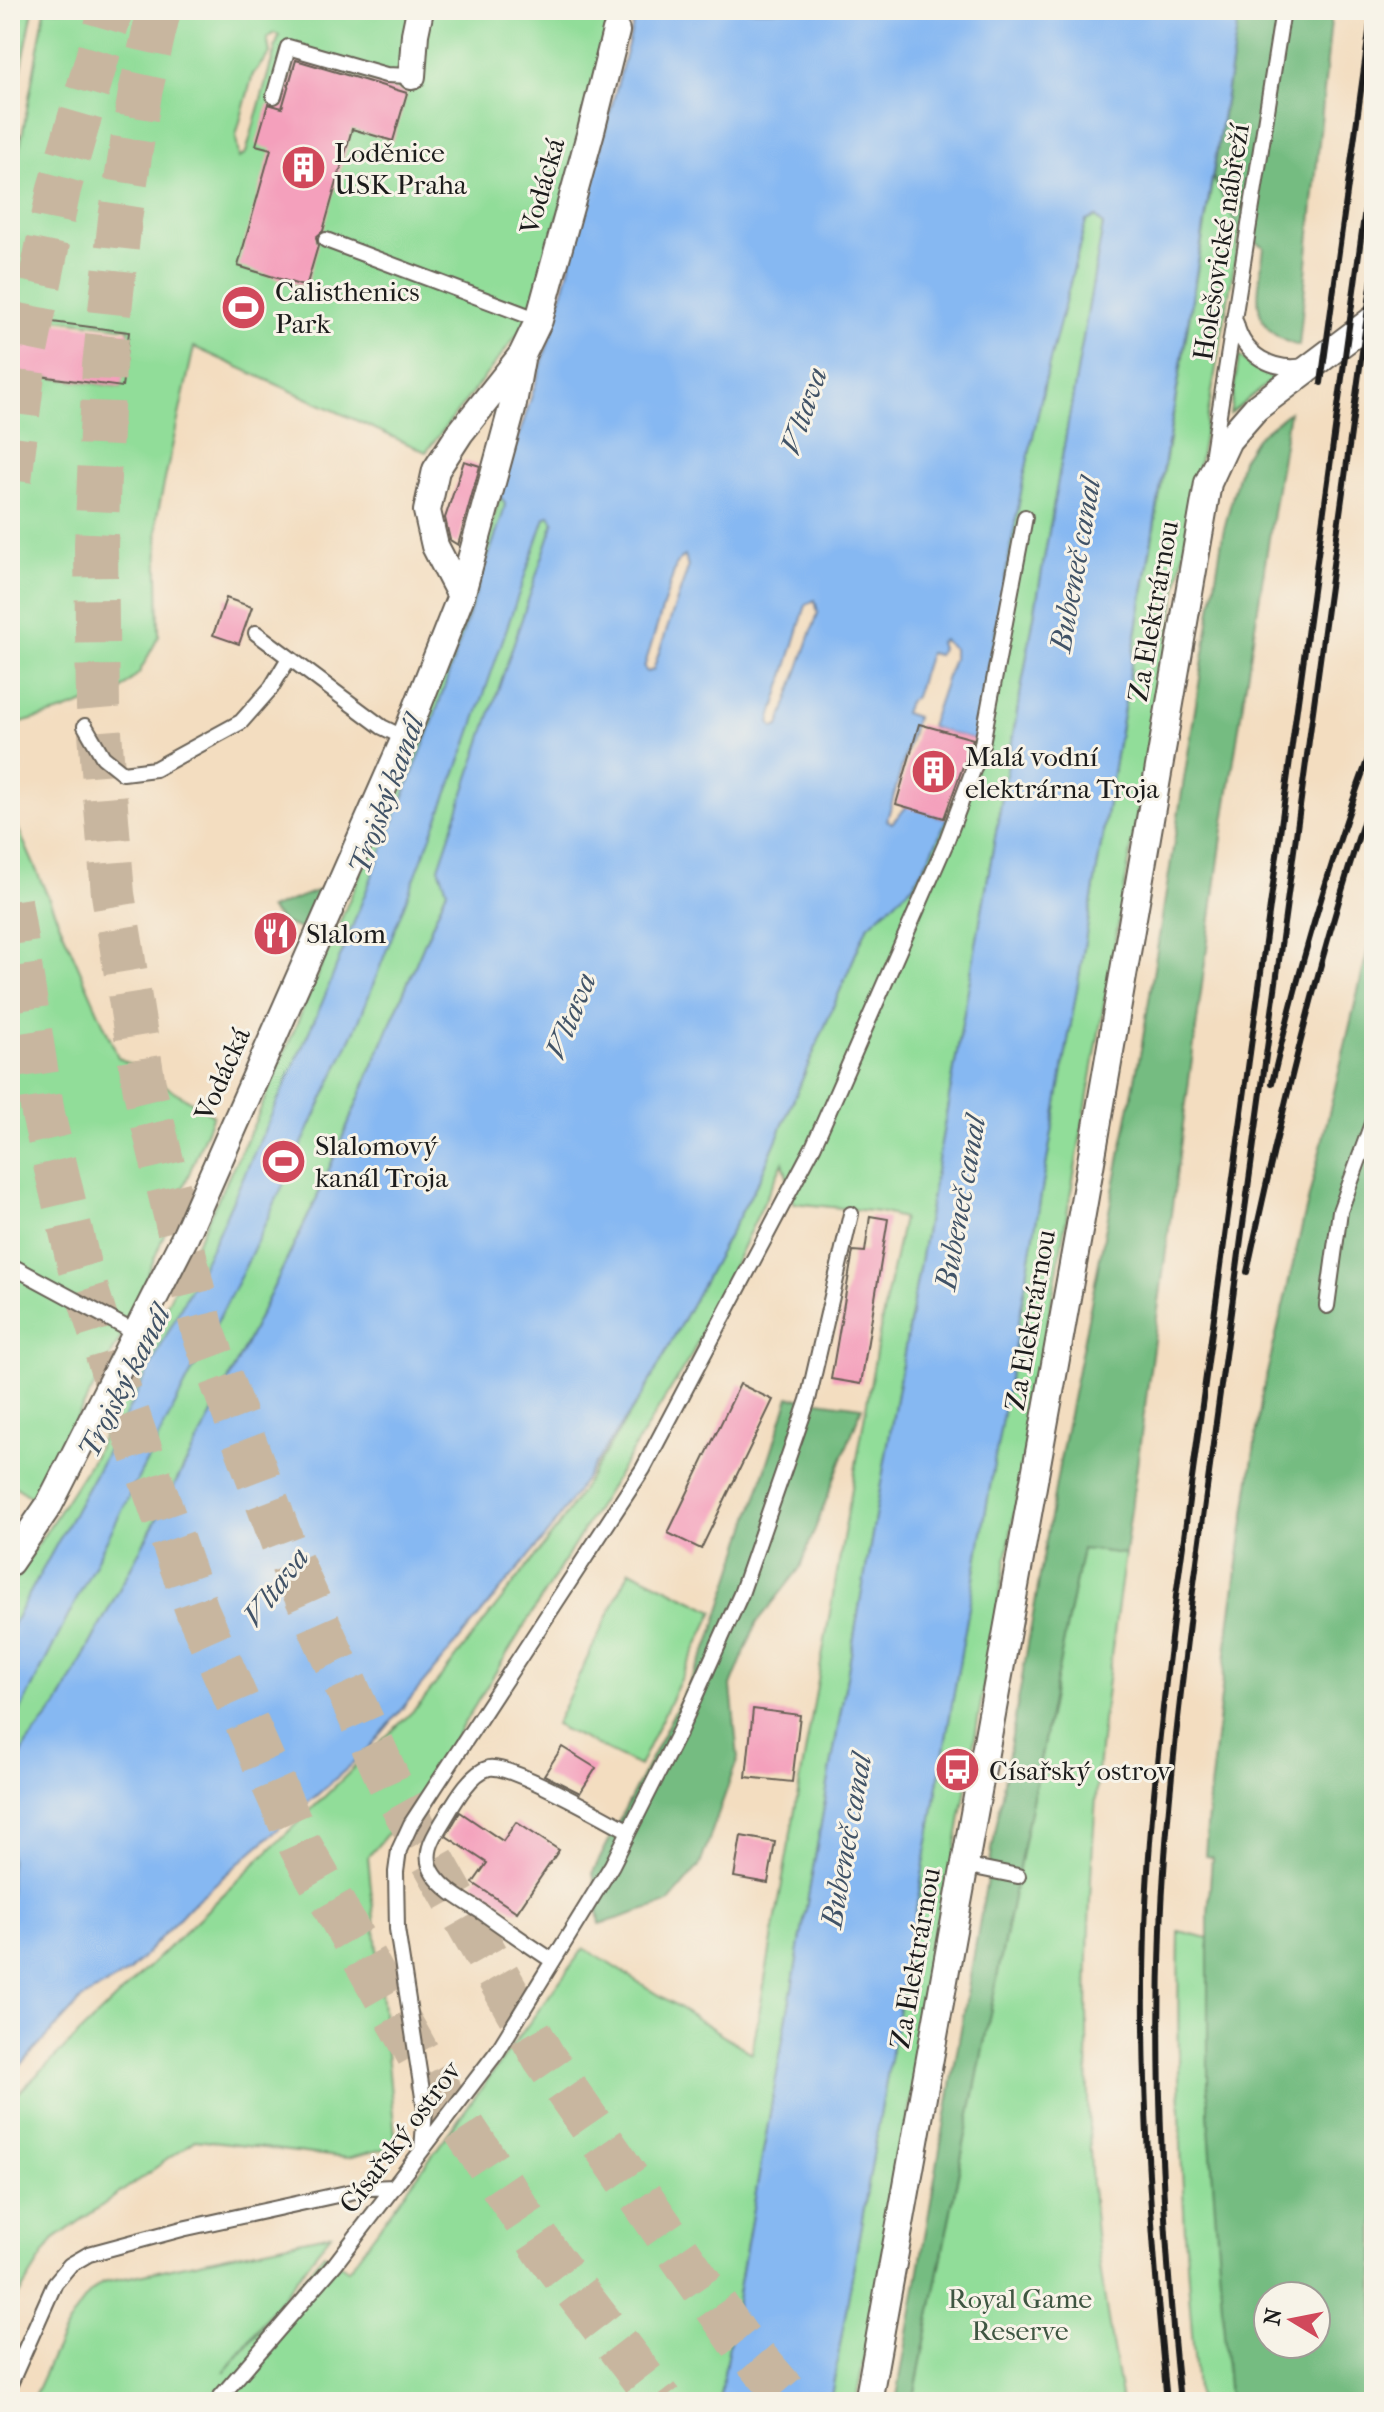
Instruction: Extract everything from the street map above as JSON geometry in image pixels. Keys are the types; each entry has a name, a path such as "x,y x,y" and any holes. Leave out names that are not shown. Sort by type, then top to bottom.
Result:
{"street":[{"path":"412,76 420,10"},
{"name":"Vodácká","path":"461,596 435,546 427,511 436,470 460,433 522,355 539,320 616,31"},
{"name":"Za Elektrárnou","path":"868,2402 1082,1215 1208,483 1223,449 1256,408 1374,319"},
{"name":"Vodácká","path":"10,1562 49,1505 186,1235 405,738 461,596 512,409 522,355"}],"lane":[{"name":"Holešovické nábřeží","path":"1208,483 1283,10"},
{"path":"274,96 288,47 386,75 412,76"},
{"path":"10,158 14,136"},
{"path":"326,240 539,320"},
{"path":"1235,319 1245,345 1263,361 1286,367 1313,365"},
{"path":"422,2150 425,2110 397,1929 396,1872 399,1850 411,1824 643,1469 814,1145 945,845 981,749 1025,517"},
{"path":"256,633 382,727 405,738"},
{"path":"85,726 103,757 123,773 155,769 241,722 271,688 289,658"},
{"path":"1327,1306 1340,1211 1368,1157 1374,1118"},
{"name":"Císařský ostrov","path":"216,2402 335,2264 497,2052 612,1865 680,1730 741,1594 808,1400 851,1214"},
{"path":"10,1265 136,1333"},
{"path":"553,1961 454,1894 434,1875 429,1864 429,1845 461,1793 474,1778 489,1768 505,1770 544,1787 629,1831"},
{"path":"964,1865 1018,1876"},
{"path":"10,2384 55,2283 79,2258 198,2226 369,2188 394,2187"}],"green space":[{"path":"10,10 33,10 10,127"},
{"path":"45,10 615,10 535,302 521,330 426,452 194,347 157,516 159,636 139,673 120,691 10,726 10,372 121,387 129,328 15,314 10,335 10,202","holes":["274,33 279,35 246,153 239,158 236,136 253,74 270,53 267,38"]},
{"path":"1240,10 1332,10 1299,346 1282,339 1262,320 1258,294 1264,247 1240,232 1213,177"},
{"path":"1213,177 1240,232 856,2402 830,2402 1077,989"},
{"path":"1096,216 1103,225 719,2402 31,2402 70,2321 102,2283 331,2234 224,2372 324,2254 348,2270 584,1948 752,2053 881,1324 903,1218 879,1212 794,1203 783,1162 691,1356 421,1793 368,1857 396,2146 347,2158 195,2140 53,2240 10,2309 10,2101 420,1704 558,1527 644,1392 761,1176 867,927 913,885 930,856 947,819 975,740 1023,481 1048,368 1086,221"},
{"path":"1239,356 1274,378 1230,414"},
{"path":"1289,412 1224,822 1125,1554 1082,1549 913,2402 896,2402 1060,1460 1142,1044 1223,533 1242,460 1256,438"},
{"name":"Slalomový kanál Troja","path":"500,496 550,515 554,522 447,890 316,1200 209,1420 67,1688 26,1745 10,1781 10,1588 91,1461 255,1122 463,624"},
{"path":"10,810 118,1057 213,1115 126,1328 33,1498 10,1483"},
{"path":"329,886 306,931 284,923 269,909"},
{"path":"1374,924 1374,2402 1229,2402 1208,2113 1208,1914 1212,1857 1205,1856 1230,1620 1262,1394"},
{"path":"789,1397 862,1407 800,1568 756,1624 731,1686 738,1758 700,1865 668,1903 600,1924 593,1872 709,1644"},
{"name":"Royal Game Reserve","path":"1082,1548 1125,1554 1098,1772 1091,1875 1087,2030 1094,2212 1122,2402 913,2402"},
{"path":"630,1570 714,1611 639,1766 555,1725"},
{"path":"1179,1931 1221,1941 1374,2402 1198,2402 1188,2284 1179,2049"}],"water":[{"path":"637,10 1240,10 1077,989 830,2402 719,2402 1103,225 1096,217 1086,221 1048,368 1023,481 975,740 930,727 953,659 953,648 943,640 939,642 941,649 938,655 929,653 915,697 908,702 904,713 916,717 887,820 892,823 907,806 947,819 913,885 867,927 761,1176 644,1392 549,1532 366,1752 190,1906 129,1972 82,1999 10,2077 10,1781 26,1745 67,1688 209,1420 316,1200 447,890 439,868 554,522 550,515 545,518 466,746 359,1021 246,1265 10,1731 10,1629 101,1463 211,1248 322,1003 432,724 503,513 505,504 500,496 554,325","holes":["685,556 688,568 653,670 647,672 644,668 676,565","815,600 818,613 779,726 773,728 770,722 805,608"]}],"building":[{"name":"Loděnice USK Praha","path":"296,60 407,93 393,141 352,129 323,231 316,237 318,246 306,287 238,266 271,149 256,145 268,104 282,108"},
{"path":"14,317 129,332 122,387 10,372"},
{"path":"464,461 480,466 458,545 450,540 445,518"},
{"path":"226,598 252,607 239,644 213,635"},
{"name":"Malá vodní elektrárna Troja","path":"919,724 973,739 944,818 896,804"},
{"path":"870,1216 888,1219 861,1384 831,1379 853,1251 865,1252"},
{"path":"740,1384 773,1400 701,1549 668,1533"},
{"path":"753,1709 800,1715 792,1782 746,1777"},
{"path":"562,1747 596,1768 580,1793 544,1775"},
{"path":"460,1812 503,1841 516,1822 559,1850 517,1912 473,1883 487,1863 446,1836"},
{"path":"741,1836 775,1842 768,1883 734,1877"}],"tunnel":[{"path":"10,480 26,351 59,189 111,10"},
{"path":"159,10 140,93 120,219 104,366 96,545 98,707 113,894 145,1091 203,1331 283,1544 390,1784 544,2058 738,2338 793,2402"},
{"path":"10,901 43,1114 79,1265 111,1367 197,1610 301,1847 436,2086 546,2252 661,2402"}],"railway":[{"path":"1321,383 1372,10"},
{"path":"1167,2402 1152,2225 1144,2047 1145,1929 1153,1804 1176,1596 1374,143"},
{"path":"1180,2402 1169,2285 1160,2107 1159,1989 1169,1805 1192,1598 1374,264"},
{"path":"1272,1083 1317,911 1374,742"},
{"path":"1247,1272 1304,1029 1374,789"}],"place":[{"name":"Loděnice USK Praha","path":"303,168"},
{"name":"Calisthenics Park","path":"244,307"},
{"name":"Malá vodní elektrárna Troja","path":"934,772"},
{"name":"Slalom","path":"275,933"},
{"name":"Slalomový kanál Troja","path":"284,1161"},
{"name":"Císařský ostrov","path":"958,1770"}],"water label":[{"name":"Vltava","path":"804,411"},
{"name":"Bubeneč canal","path":"1076,565"},
{"name":"Trojský kanál","path":"387,795"},
{"name":"Vltava","path":"571,1016"},
{"name":"Bubeneč canal","path":"961,1203"},
{"name":"Trojský kanál","path":"125,1382"},
{"name":"Vltava","path":"276,1587"},
{"name":"Bubeneč canal","path":"847,1841"}]}
